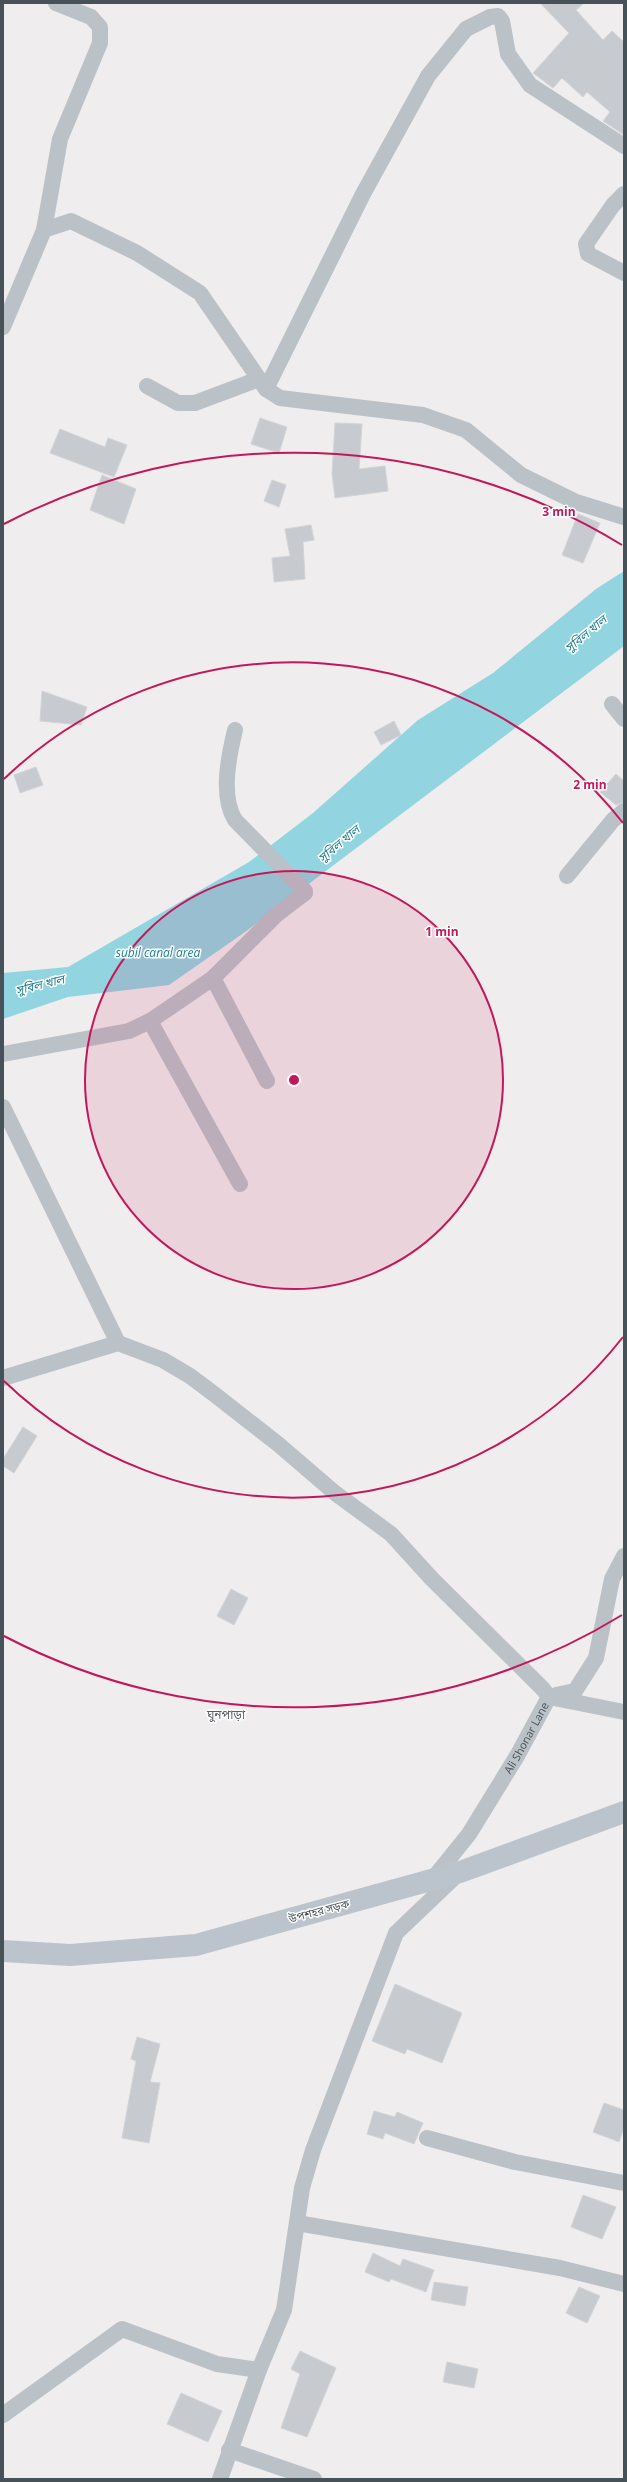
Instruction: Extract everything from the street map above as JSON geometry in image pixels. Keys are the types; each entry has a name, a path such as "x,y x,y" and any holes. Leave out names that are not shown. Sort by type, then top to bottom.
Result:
{"main road":[{"name":"উপশহর সড়ক","path":"3,1951 70,1956 196,1945 460,1872 624,1812"}],"street":[{"path":"3,327 44,230 60,139 100,43 100,27 91,17 56,3"},
{"path":"147,386 178,403 195,404 262,384 363,194 428,76 466,29 490,17 498,16 502,21 508,54 530,85 624,146"},
{"path":"624,194 613,205 586,244 588,254 624,273"},
{"path":"44,230 71,221 137,253 200,293 262,384 280,398 423,415 466,430 521,475 576,502 624,517"},
{"path":"612,704 624,719"},
{"path":"3,1054 129,1031 150,1021 213,978 276,915 305,893 305,891 235,820 230,809 227,764 235,730"},
{"path":"567,876 613,820 624,811"},
{"path":"213,978 267,1081"},
{"path":"150,1021 240,1184"},
{"path":"3,1107 118,1343"},
{"path":"3,1378 118,1343 150,1354 190,1376 278,1444 335,1493 391,1534 432,1579 543,1688 549,1697 624,1712"},
{"name":"Ali Shonar Lane","path":"432,1880 468,1834 517,1756 549,1697 575,1691 596,1658 612,1579 624,1556"},
{"path":"220,2479 229,2450 259,2370 284,2310 302,2188 313,2150 396,1933 460,1872"},
{"path":"427,2138 515,2162 624,2183"},
{"path":"297,2223 560,2268 624,2284"},
{"path":"3,2416 122,2329 217,2364 259,2370"},
{"path":"229,2450 314,2479"}],"water":[{"name":"subil canal area","path":"624,571 624,646 245,932 169,985 68,997 3,1019 3,973 68,967 249,862 313,813 418,720 493,673 596,589"}],"building":[{"path":"540,3 584,3 576,10 603,40 612,31 624,42 624,135 603,121 610,112 587,92 583,97 562,78 553,88 533,73 569,33"},
{"path":"260,418 287,427 279,453 251,444"},
{"path":"335,423 362,424 359,469 385,466 388,491 335,498 332,474"},
{"path":"60,429 105,447 108,438 127,445 114,477 50,453"},
{"path":"102,475 136,489 124,524 90,510"},
{"path":"272,480 286,485 279,507 264,501"},
{"path":"578,514 600,523 583,563 562,555"},
{"path":"311,525 314,540 303,542 305,579 274,582 272,558 290,556 285,529"},
{"path":"42,691 87,707 81,725 40,721"},
{"path":"394,721 401,735 381,745 374,732"},
{"path":"36,767 43,785 20,793 14,775"},
{"path":"616,774 624,781 624,802 616,805 600,792"},
{"path":"23,1427 37,1436 14,1473 3,1466 3,1459"},
{"path":"231,1589 248,1598 234,1625 217,1616"},
{"path":"395,1984 462,2013 442,2063 407,2049 405,2054 372,2041"},
{"path":"137,2037 160,2044 150,2082 160,2083 149,2143 122,2138 136,2061 131,2059"},
{"path":"604,2103 624,2110 624,2128 619,2142 593,2132"},
{"path":"374,2111 395,2117 397,2112 423,2123 414,2144 385,2133 383,2139 367,2134"},
{"path":"583,2195 616,2207 602,2239 571,2227"},
{"path":"373,2253 400,2266 403,2259 434,2270 426,2292 391,2279 389,2282 365,2272"},
{"path":"434,2282 468,2287 465,2306 431,2300"},
{"path":"579,2287 600,2296 587,2323 566,2313"},
{"path":"300,2351 336,2368 307,2437 281,2428 300,2374 291,2369"},
{"path":"447,2362 478,2369 474,2388 443,2382"},
{"path":"181,2393 222,2411 208,2442 167,2424"}],"district":[{"name":"ঘুনপাড়া","path":"226,1715"}],"water label":[{"name":"সুবিল খাল","path":"586,634"},
{"name":"সুবিল খাল","path":"339,844"},
{"name":"সুবিল খাল","path":"40,985"}]}
